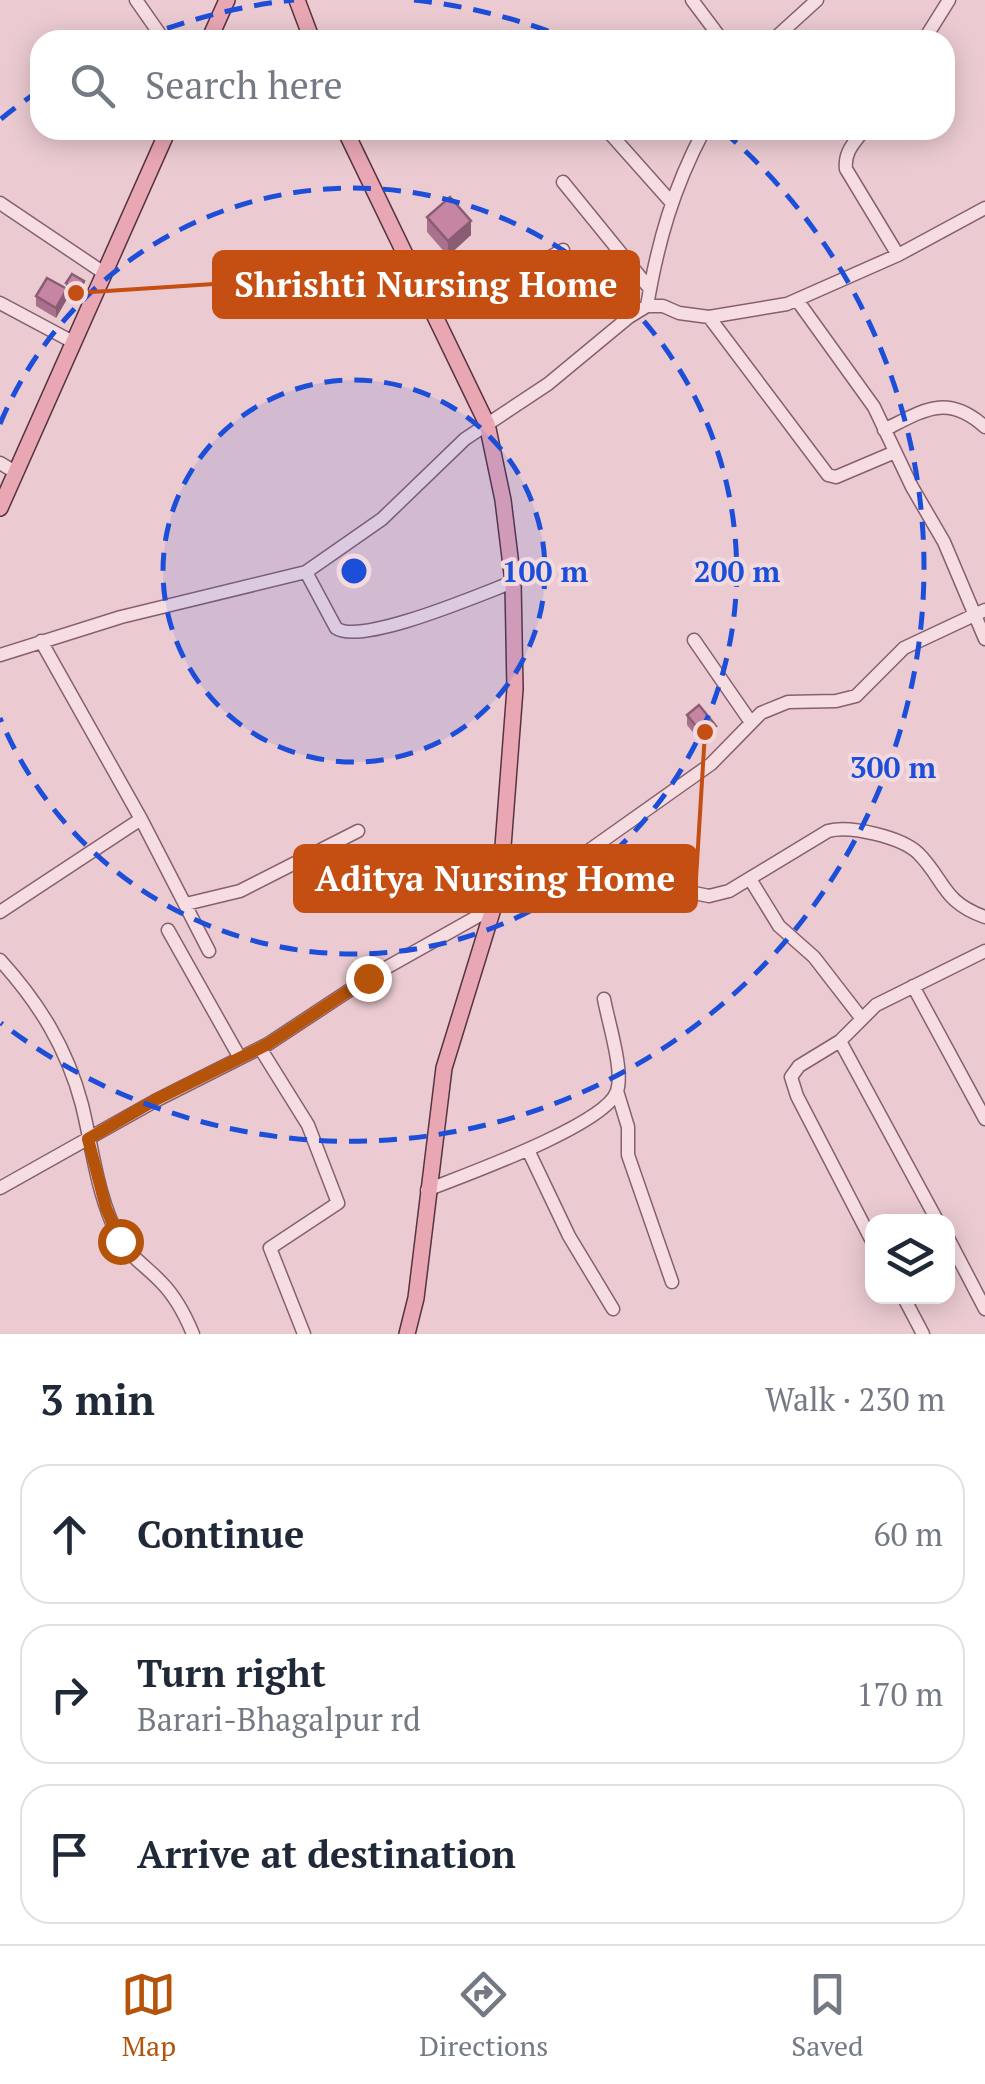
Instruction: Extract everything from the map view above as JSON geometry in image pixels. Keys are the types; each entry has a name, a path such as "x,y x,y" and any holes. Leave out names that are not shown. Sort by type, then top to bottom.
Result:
{"main road":[{"path":"214,30 227,0"},
{"path":"298,0 308,30"},
{"path":"0,508 164,140"},
{"path":"350,140 486,424 503,500 513,582 515,689 500,886 444,1068 416,1298 407,1334"}],"street":[{"path":"136,0 157,30"},
{"path":"692,0 714,30"},
{"path":"784,30 816,0"},
{"path":"930,30 949,0"},
{"path":"616,140 671,202"},
{"path":"647,306 659,238 699,140"},
{"path":"856,140 844,158 846,169 898,255"},
{"path":"563,182 650,289"},
{"path":"0,203 104,273"},
{"path":"0,655 121,617 306,572 382,518 450,452 548,384 629,316 647,306 710,317 792,302 898,255 985,208"},
{"path":"432,312 502,283 563,250"},
{"path":"792,302 874,407 980,613 985,639"},
{"path":"0,303 72,342"},
{"path":"710,317 828,475 836,477 895,452"},
{"path":"884,430 936,406 964,412 985,427"},
{"path":"0,463 15,472"},
{"path":"306,572 343,634 418,618 513,582"},
{"path":"0,1188 260,1048 368,978 566,866 710,764 750,721 773,706 788,702 836,702 856,696 904,648 980,613"},
{"path":"694,640 750,721"},
{"path":"41,641 141,819 209,951"},
{"path":"0,912 141,819"},
{"path":"566,866 627,856 660,882 709,896 728,891 828,831 841,828 915,850 953,901 982,916"},
{"path":"186,904 240,890 358,831"},
{"path":"750,879 779,926 814,956 862,1019"},
{"path":"168,930 240,1058"},
{"path":"865,1227 791,1081 792,1072 840,1041 876,1006 985,951"},
{"path":"0,960 29,992 64,1051 83,1108 106,1208 120,1241 164,1284 193,1334"},
{"path":"913,986 985,1118"},
{"path":"604,999 617,1090 628,1127 628,1155 672,1282"},
{"path":"840,1041 934,1214"},
{"path":"260,1048 308,1124 338,1203 270,1248 304,1334"},
{"path":"427,1190 528,1150 604,1107 617,1090"},
{"path":"528,1150 569,1236 612,1309"},
{"path":"955,1251 985,1308"},
{"path":"906,1304 923,1334"}],"building":[{"path":"450,197 471,221 448,241 427,217"},
{"path":"72,274 84,281 80,291 66,283"},
{"path":"47,278 67,289 56,308 36,296"},
{"path":"699,705 716,726 704,736 687,715"}],"place":[{"name":"Shrishti Nursing Home","path":"76,293"},
{"name":"Aditya Nursing Home","path":"705,732"}],"route":[{"path":"120,1241 106,1208 88,1139 155,1100 268,1044 368,978"}]}
